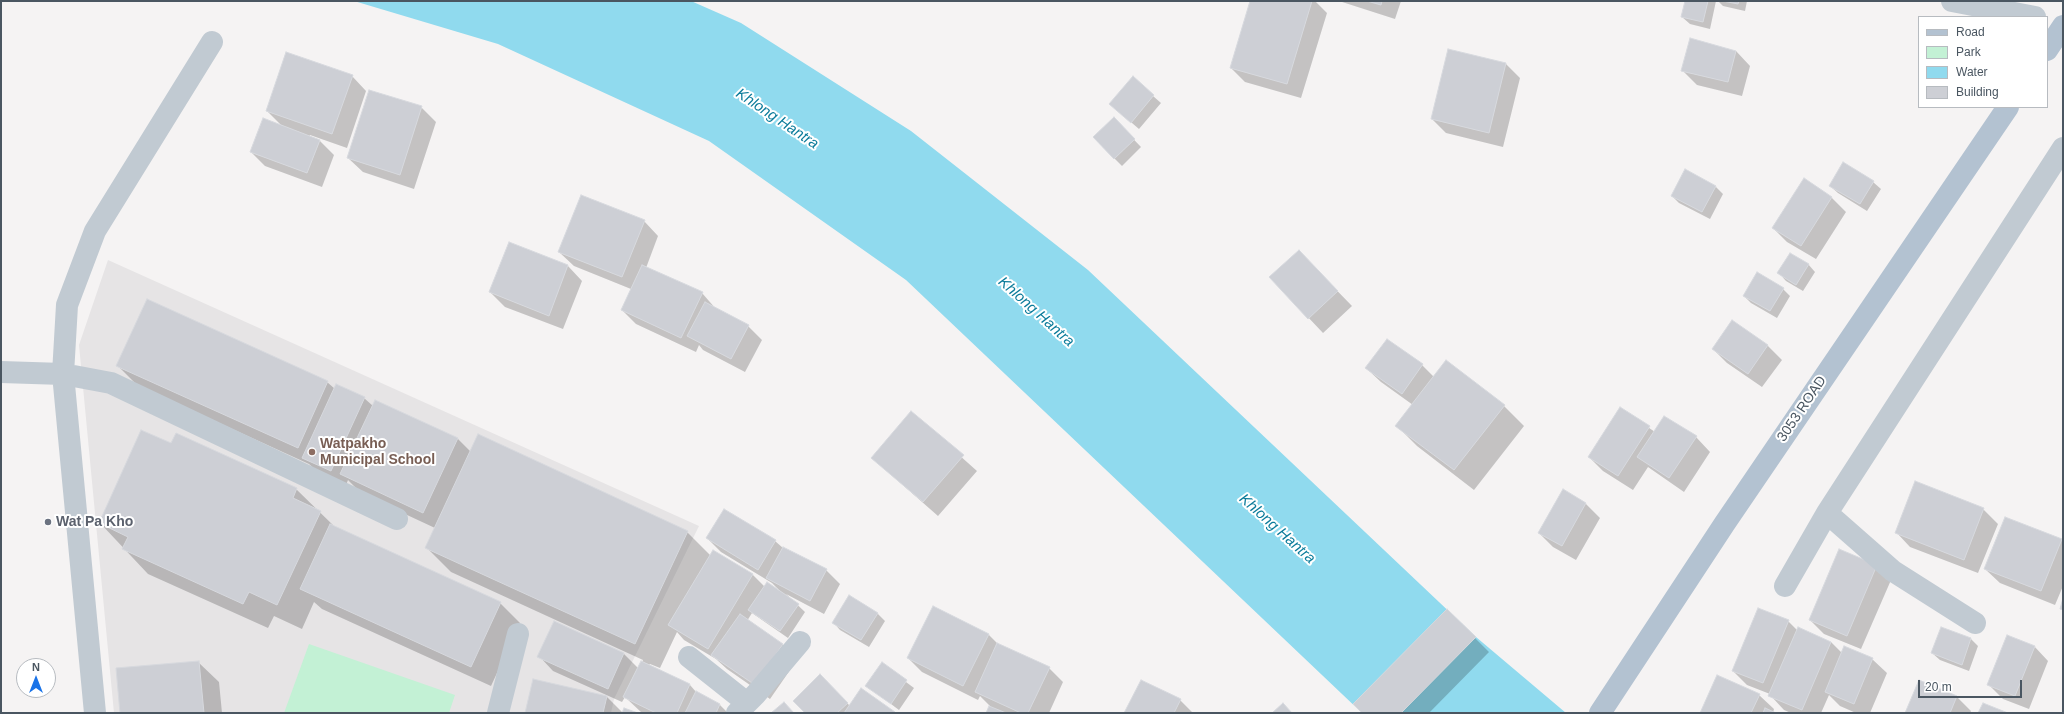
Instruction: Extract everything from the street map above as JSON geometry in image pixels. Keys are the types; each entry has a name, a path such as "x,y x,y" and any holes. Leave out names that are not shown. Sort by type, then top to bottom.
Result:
{"main road":[{"path":"2048,48 2063,26"},
{"name":"3053 ROAD","path":"1600,713 1654,628 2007,108"}],"street":[{"path":"1952,1 2030,16"},
{"path":"2048,19 2063,22"},
{"path":"95,713 63,374 67,305 95,231 212,42"},
{"path":"1785,586 1827,513 2063,148"},
{"path":"1,372 63,374 111,384 397,519"},
{"path":"1827,513 1893,571 1975,623"},
{"path":"498,713 518,634"},
{"path":"689,657 742,708 800,642"}],"shaded area":[{"name":"Watpakho Municipal School","path":"108,260 699,526 614,699 611,713 114,713 79,345"}],"green space":[{"path":"309,644 455,695 449,713 284,713"}],"water":[{"name":"Khlong Hantra","path":"354,1 691,1 741,23 911,131 1088,270 1476,637 1566,713 1362,713 906,280 709,141 498,44"}],"building":[{"path":"1250,1 1312,1 1287,84 1230,68"},
{"path":"1367,1 1382,1 1381,5"},
{"path":"1685,1 1708,1 1703,22 1681,17"},
{"path":"1723,1 1739,1 1738,4"},
{"path":"1690,38 1736,51 1728,82 1681,71"},
{"path":"1448,49 1506,63 1489,133 1431,119"},
{"path":"286,52 353,75 332,134 266,111"},
{"path":"1133,76 1154,95 1131,123 1109,104"},
{"path":"369,90 422,106 400,175 347,158"},
{"path":"1114,117 1135,139 1114,159 1093,137"},
{"path":"263,118 320,140 307,173 250,152"},
{"path":"1843,162 1874,181 1860,204 1829,186"},
{"path":"1685,169 1716,186 1702,212 1671,196"},
{"path":"1804,178 1832,197 1801,246 1772,228"},
{"path":"581,195 645,220 622,277 558,252"},
{"path":"509,242 568,265 549,316 489,292"},
{"path":"1299,250 1338,291 1308,319 1269,277"},
{"path":"1790,253 1809,264 1796,285 1777,273"},
{"path":"642,265 703,292 681,338 621,310"},
{"path":"1757,272 1784,288 1770,311 1743,296"},
{"path":"147,299 328,381 298,448 116,366"},
{"path":"705,302 749,325 731,359 687,336"},
{"path":"1732,320 1768,345 1748,374 1712,349"},
{"path":"1387,339 1423,364 1402,394 1365,368"},
{"path":"1446,360 1505,405 1454,470 1395,426"},
{"path":"336,384 365,397 331,471 302,458"},
{"path":"375,400 458,438 423,513 340,474"},
{"path":"1620,407 1650,426 1618,476 1588,457"},
{"path":"911,411 964,455 923,502 871,458"},
{"path":"1664,416 1697,436 1669,478 1637,457"},
{"path":"141,430 171,443 176,433 297,488 293,498 321,511 277,605 249,592 243,604 122,549 128,537 99,523"},
{"path":"478,434 688,531 635,644 425,548"},
{"path":"1915,481 1984,508 1964,560 1895,533"},
{"path":"1563,489 1586,503 1562,546 1538,533"},
{"path":"724,509 776,540 758,570 706,538"},
{"path":"2005,517 2062,539 2041,591 1984,569"},
{"path":"330,524 501,602 471,667 300,589"},
{"path":"783,547 827,569 810,601 766,578"},
{"path":"1839,549 1877,565 1847,636 1809,620"},
{"path":"713,550 753,574 708,649 668,625"},
{"path":"767,582 799,604 780,631 748,610"},
{"path":"849,595 878,613 861,640 832,623"},
{"path":"2063,598 2063,610 2060,609"},
{"path":"933,606 989,634 963,686 907,658"},
{"path":"1758,608 1789,620 1763,683 1732,671"},
{"path":"1447,609 1476,637 1401,713 1362,713 1353,704"},
{"path":"740,614 783,644 755,685 711,655"},
{"path":"554,621 624,653 608,689 537,657"},
{"path":"1798,627 1831,642 1802,710 1768,696"},
{"path":"1941,627 1971,638 1962,665 1931,653"},
{"path":"2007,635 2035,646 2015,696 1987,685"},
{"path":"997,643 1050,667 1028,713 1021,713 975,692"},
{"path":"1844,646 1873,658 1854,704 1825,692"},
{"path":"199,661 204,713 120,713 116,668"},
{"path":"641,661 690,684 677,713 656,713 623,697"},
{"path":"882,662 907,680 891,704 865,686"},
{"path":"820,674 848,703 837,713 805,713 793,701"},
{"path":"1717,675 1760,694 1751,713 1700,713"},
{"path":"533,679 607,696 603,713 525,713"},
{"path":"1141,680 1181,699 1174,713 1124,713"},
{"path":"1919,680 1957,696 1950,713 1905,713"},
{"path":"861,688 895,712 844,713"},
{"path":"696,691 720,704 716,713 685,713"},
{"path":"784,702 794,713 771,713"},
{"path":"1283,703 1292,713 1272,713"},
{"path":"1983,703 2008,713 1978,713"},
{"path":"989,706 1006,713 986,713"},
{"path":"624,708 638,713 622,713"},
{"path":"1765,708 1776,713 1763,713"}],"place":[{"name":"Watpakho Municipal School","path":"312,452"},
{"name":"Wat Pa Kho","path":"48,522"}]}
